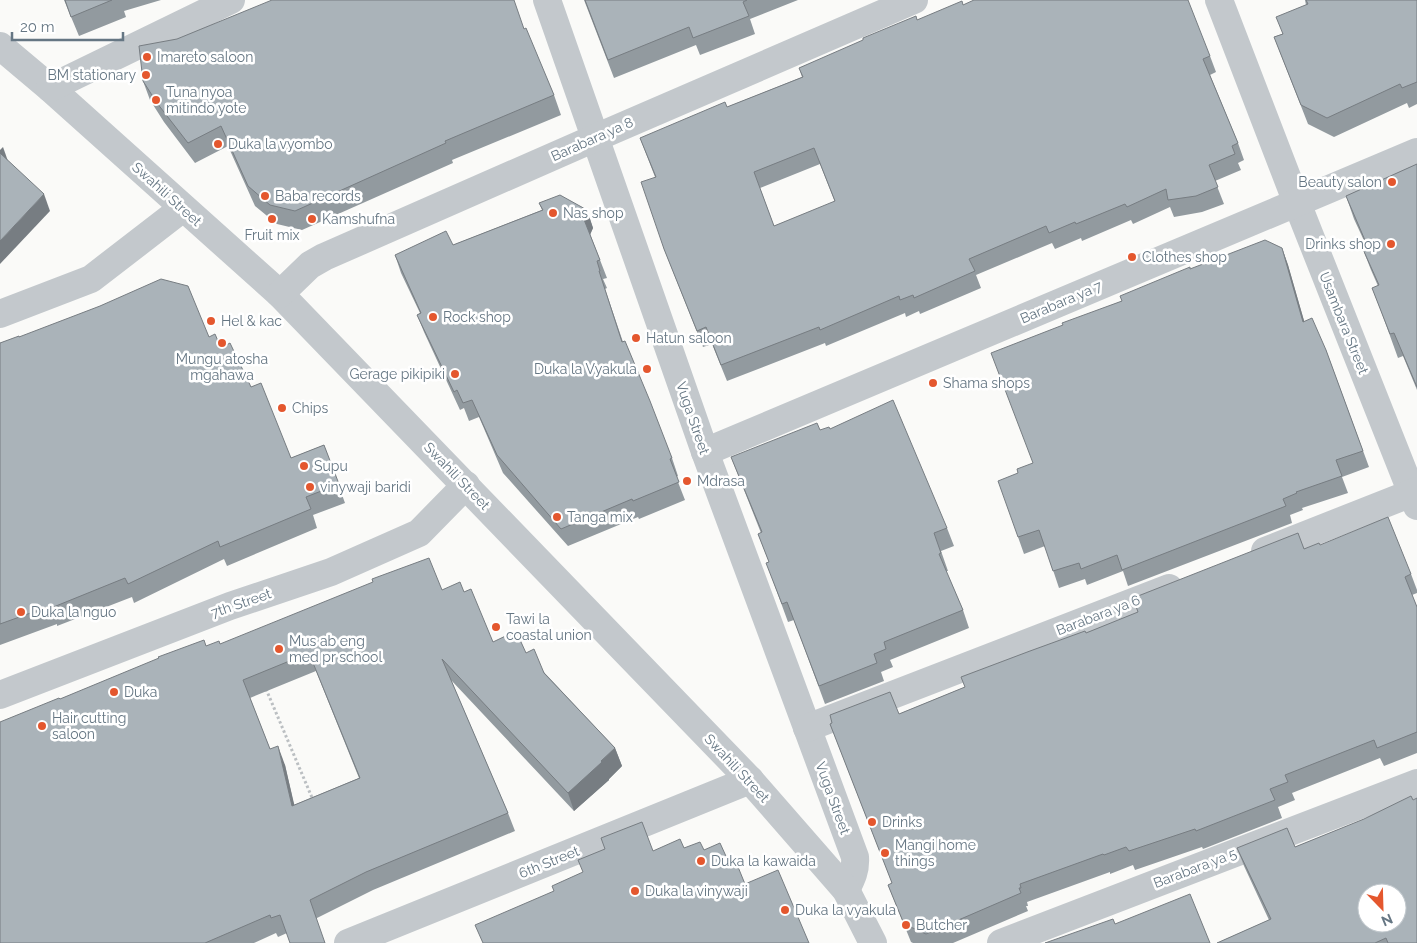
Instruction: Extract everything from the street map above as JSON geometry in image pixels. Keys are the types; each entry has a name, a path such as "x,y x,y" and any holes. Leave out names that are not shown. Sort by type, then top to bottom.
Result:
{"street":[{"path":"50,88 230,0"},
{"name":"Vuga Street","path":"547,0 705,452 855,857 854,875 846,890"},
{"name":"Barabara ya 8","path":"280,294 310,265 324,258 914,0"},
{"name":"Usambara Street","path":"1219,0 1297,203 1415,497"},
{"name":"Swahili Street","path":"0,46 50,88 280,294 466,485 750,780 846,890 873,943"},
{"name":"Barabara ya 7","path":"705,452 1417,152"},
{"path":"0,314 91,279 183,208"},
{"name":"7th Street","path":"0,695 230,606 332,572 419,532 466,485"},
{"path":"1244,558 1415,497"},
{"name":"Barabara ya 6","path":"807,728 1188,580"},
{"name":"6th Street","path":"359,939 750,780"},
{"name":"Barabara ya 5","path":"1000,943 1417,783"},
{"path":"359,939 401,939 404,943"}],"path":[{"path":"265,688 316,807"}],"building":[{"path":"65,0 112,0 71,17"},
{"path":"272,0 514,0 524,29 526,28 554,95 445,141 446,143 295,211 270,205 248,186 221,126 188,143 157,103 143,81 139,46 177,39"},
{"path":"585,0 747,0 743,2 749,16 693,38 689,27 608,60"},
{"path":"974,0 1188,0 1210,56 1203,59 1238,143 1232,146 1235,154 1209,165 1218,187 1196,196 1168,200 1166,189 1127,207 1125,204 1049,233 1046,226 969,259 975,271 914,298 913,295 900,300 899,296 820,330 819,327 721,365 706,327 697,331 664,249 641,182 656,177 640,138 725,102 727,107 803,77 799,68 916,16 917,20 962,1 963,5","holes":["814,148 835,201 774,226 754,172"]},
{"path":"1306,0 1417,0 1417,82 1402,88 1400,84 1327,118 1301,105 1274,37 1283,34 1276,17 1308,4"},
{"path":"0,153 44,194 0,241"},
{"path":"1417,164 1417,387 1394,333 1390,334 1372,288 1379,285 1362,247 1367,245 1346,196"},
{"path":"560,195 587,210 583,217 600,260 597,261 599,271 622,342 625,341 650,401 679,482 633,501 632,499 561,529 497,455 472,400 463,403 457,390 454,392 417,315 421,313 395,255 446,231 453,245 543,210 539,203"},
{"path":"1265,240 1282,248 1303,322 1312,318 1326,350 1363,451 1336,460 1342,476 1296,492 1283,499 1286,506 1122,570 1117,555 1081,569 1079,563 1053,571 1039,530 1018,537 998,481 1018,473 1017,469 1033,463 991,353 1063,325 1062,323 1122,301 1120,296 1190,267 1190,269"},
{"path":"161,279 188,286 209,337 215,334 221,348 230,343 251,387 261,383 291,458 324,445 339,484 306,497 311,509 220,547 218,541 128,584 125,578 51,608 50,606 0,624 0,343 100,306"},
{"path":"893,400 947,528 934,533 941,553 939,554 963,610 884,642 886,649 874,654 877,663 819,686 787,602 782,604 766,563 769,562 758,534 762,532 731,457 817,423 820,430 829,427 830,429"},
{"path":"1388,517 1411,574 1405,577 1417,607 1417,732 1377,748 1374,740 1285,775 1288,782 1270,789 1275,800 1196,831 1195,829 1129,851 1126,847 1020,884 1021,893 926,934 904,924 888,885 892,883 830,724 832,723 830,715 890,692 899,714 965,687 961,677 1085,631 1086,633 1138,612 1133,598 1298,533 1304,549 1319,543 1320,545"},
{"path":"429,558 442,590 460,582 464,592 471,589 493,642 516,631 526,653 534,649 544,673 615,748 568,793 442,659 508,813 366,872 310,900 325,943 290,943 280,915 271,918 270,915 205,943 0,943 0,722 204,640 206,646 219,641 220,644 373,582 372,579","holes":["309,653 360,778 292,806 278,746 270,749 243,680"]},
{"path":"1411,796 1413,800 1417,798 1417,943 1388,943 1386,938 1375,943 1217,943 1271,919 1237,848 1287,828 1295,847 1364,819"},
{"path":"642,822 653,851 680,839 684,848 700,842 704,850 720,843 730,865 736,862 745,884 778,870 809,943 483,943 475,925 554,891 552,886 583,872 578,860 605,849 601,838"},
{"path":"1190,894 1210,943 1045,943 1113,919 1115,924"}],"place":[{"name":"Imareto saloon","path":"147,57"},
{"name":"BM stationary","path":"146,75"},
{"name":"Tuna nyoa mitindo yote","path":"156,100"},
{"name":"Duka la vyombo","path":"218,144"},
{"name":"Beauty salon","path":"1392,182"},
{"name":"Baba records","path":"265,196"},
{"name":"Nas shop","path":"553,213"},
{"name":"Fruit mix","path":"272,219"},
{"name":"Kamshufna","path":"312,219"},
{"name":"Drinks shop","path":"1391,244"},
{"name":"Clothes shop","path":"1132,257"},
{"name":"Rock shop","path":"433,317"},
{"name":"Hel & kac","path":"211,321"},
{"name":"Hatun saloon","path":"636,338"},
{"name":"Mungu atosha mgahawa","path":"222,343"},
{"name":"Duka la Vyakula","path":"647,369"},
{"name":"Gerage pikipiki","path":"455,374"},
{"name":"Shama shops","path":"933,383"},
{"name":"Chips","path":"282,408"},
{"name":"Supu","path":"304,466"},
{"name":"Mdrasa","path":"687,481"},
{"name":"vinywaji baridi","path":"310,487"},
{"name":"Tanga mix","path":"557,517"},
{"name":"Duka la nguo","path":"21,612"},
{"name":"Tawi la coastal union","path":"496,627"},
{"name":"Mus ab eng med pr school","path":"279,649"},
{"name":"Duka","path":"114,692"},
{"name":"Hair cutting saloon","path":"42,726"},
{"name":"Drinks","path":"872,822"},
{"name":"Mangi home things","path":"885,853"},
{"name":"Duka la kawaida","path":"701,861"},
{"name":"Duka la vinywaji","path":"635,891"},
{"name":"Duka la vyakula","path":"785,910"},
{"name":"Butcher","path":"906,925"}]}
